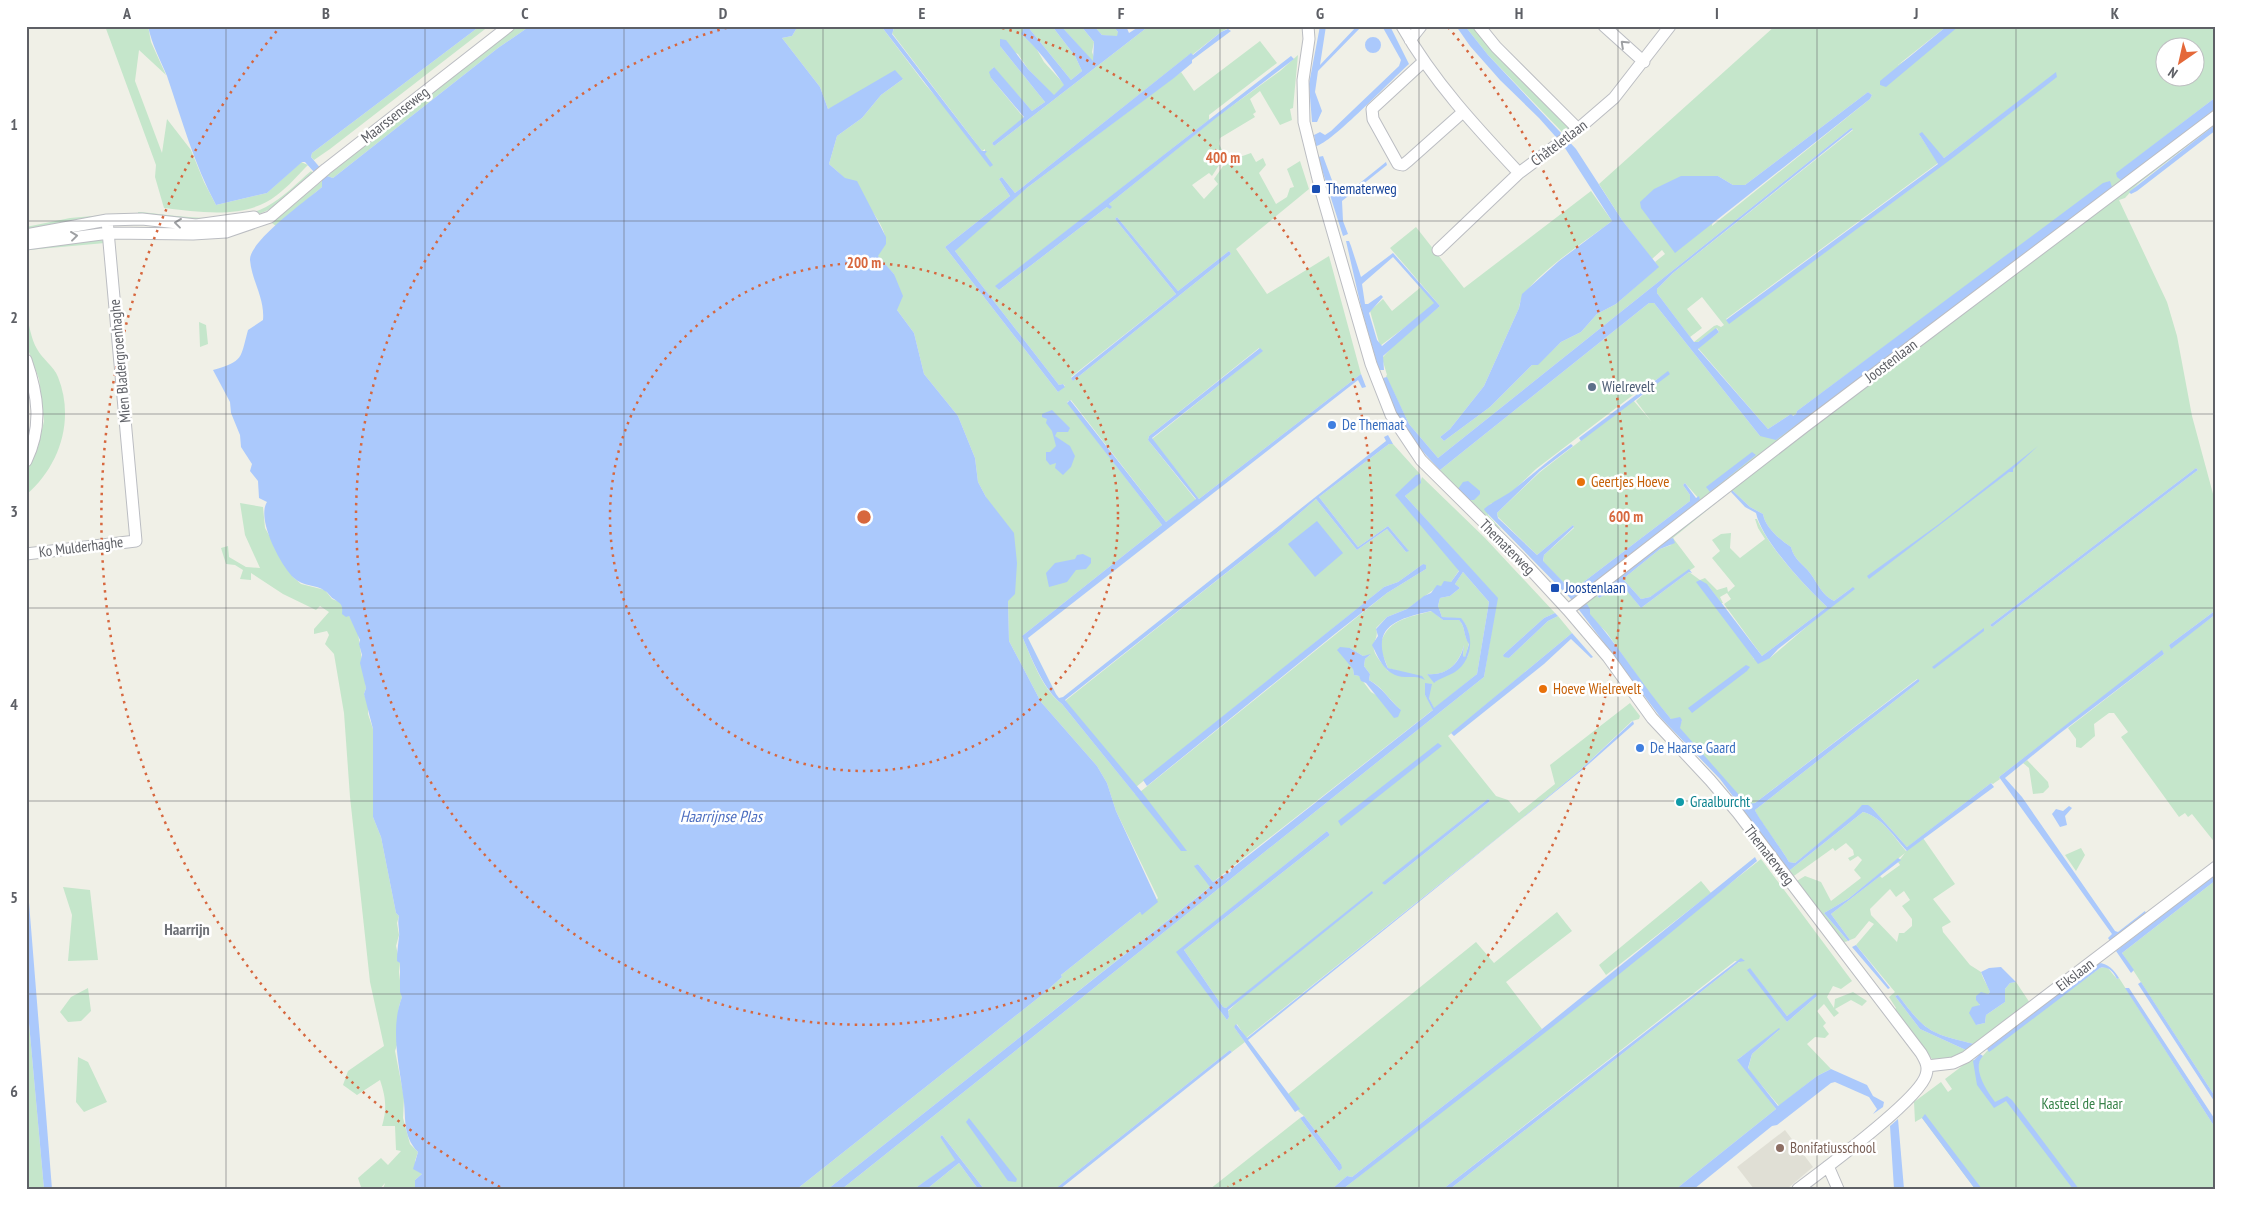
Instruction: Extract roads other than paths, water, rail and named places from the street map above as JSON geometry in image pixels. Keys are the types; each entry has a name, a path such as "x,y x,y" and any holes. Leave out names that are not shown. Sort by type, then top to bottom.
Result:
{"street":[{"name":"Maarssenseweg","path":"26,244 109,233 193,234 226,232 270,217 326,169 509,26"},
{"name":"Thematerweg","path":"1308,26 1309,39 1303,80 1304,122 1314,167 1348,285 1385,401 1400,431 1421,460 1520,558 1574,605 1608,657 1652,718 1738,813 1921,1053 1927,1066"},
{"path":"1402,26 1423,62 1462,112 1519,173"},
{"path":"1410,40 1421,26"},
{"path":"1480,26 1496,47 1574,132"},
{"path":"1604,26 1644,62"},
{"name":"Châteletlaan","path":"1438,250 1519,173 1574,132 1614,98 1644,62 1670,26"},
{"path":"1423,62 1372,109 1373,119 1398,164 1403,165 1408,161 1462,112"},
{"name":"Joostenlaan","path":"1574,605 1789,439 2216,116"},
{"name":"Maarssenseweg","path":"26,235 107,220 142,218 196,225 218,224 268,214 283,206"},
{"name":"Mien Bladergroenhaghe","path":"107,220 136,541"},
{"path":"26,360 36,391 38,407 36,435 26,461"},
{"name":"Ko Mulderhaghe","path":"26,554 136,541"},
{"name":"Eikslaan","path":"1927,1066 1953,1063 1966,1057 2216,867"},
{"path":"1798,1189 1915,1093 1924,1081 1927,1066"},
{"path":"1828,1166 1838,1189"}],"water":[{"name":"Haarrijnse Plas","path":"148,26 480,26 312,153 311,157 327,176 333,178 498,48 530,26 798,26 792,36 782,38 820,87 828,109 895,70 903,79 881,95 862,118 837,136 829,164 845,178 857,181 886,237 886,244 878,256 894,274 903,296 897,310 914,333 924,374 958,416 975,458 978,482 986,497 1014,533 1017,563 1015,594 1008,601 1009,641 1041,702 1097,766 1107,783 1116,811 1158,902 1142,915 1140,912 1061,975 1062,977 1043,994 797,1189 415,1189 415,1180 422,1174 413,1169 418,1152 409,1139 407,1132 396,1046 398,1009 402,997 400,992 400,963 397,961 399,916 396,913 381,837 373,817 373,729 364,694 366,688 360,663 362,655 359,644 360,640 349,616 346,617 342,614 340,603 318,587 305,584 294,578 277,553 267,530 264,510 267,502 259,498 258,481 250,471 252,464 241,447 240,435 231,413 230,402 213,370 230,364 239,358 248,330 263,320 262,304 251,268 252,252 268,232 322,187 322,181 305,162 302,162 267,193 216,205 195,158"},
{"path":"881,26 894,28 892,34 982,151 987,151 985,154 993,165 990,167"},
{"path":"1052,26 1061,26 1093,61 1094,42 1081,26 1094,26 1102,35 1117,36 1118,32 1113,26 1126,26 1129,33 1140,26 1149,26 994,146 992,143 1024,117 991,78 989,72 994,67 1032,111 1045,102 1000,46 1000,39 1006,40 1028,69 1054,95 1064,85 1044,58 1021,34 1024,28 1028,27 1071,80 1082,71 1075,56"},
{"path":"1320,26 1326,26 1320,65 1357,26 1362,26 1318,71 1315,92 1322,111 1317,122 1312,122 1309,84"},
{"path":"1382,26 1390,26 1409,64 1348,123 1316,146 1314,135 1320,132 1325,135 1331,131 1399,66 1401,60"},
{"path":"1456,26 1465,26 1488,55 1576,149 1622,220 1659,267 1616,304 1597,314 1581,332 1561,342 1538,365 1532,365 1490,407 1444,441 1440,437 1450,429 1484,386 1519,308 1522,294 1559,261 1612,221 1563,145 1539,118 1500,80 1470,46"},
{"path":"1947,26 1959,26 1886,87 1880,85 1880,81"},
{"path":"1228,29 1231,31 1192,60 1192,63 1174,78 1028,187 955,251 1059,385 1063,384 1065,387 1058,392 945,247 1010,196 999,179 1002,177 1015,193 1191,53 1193,55 1221,32"},
{"path":"1370,37 1376,37 1381,42 1379,51 1370,53 1365,48 1365,42"},
{"path":"1291,56 1294,59 1216,118 1109,204 1112,207 1110,209 1107,207 999,290 995,286"},
{"path":"2056,72 2057,77 1954,157 1729,324 1726,320 1938,164 1919,134 1922,132 1944,158"},
{"path":"1868,92 1872,95 1870,99 1675,253 1641,208 1640,202 1654,189 1681,176 1718,176 1733,185 1745,185"},
{"path":"2216,97 2216,108 2122,181 2117,177 2116,173"},
{"path":"2216,124 2216,130 2137,191 2131,194 2129,192"},
{"path":"1851,128 1853,129 1673,273 1657,289 1657,293 1694,342 1698,342 1716,328 1719,332 1698,349 1768,429 1791,414 1793,416 1796,414 1797,411 2103,183 2110,181 2112,187 1962,303 1776,440 1760,436 1654,303 1649,303 1440,470 1405,428 1391,404 1383,378 1387,377 1409,424 1438,458"},
{"path":"1323,156 1336,191 1341,195 1345,195 1386,162 1387,165 1342,201 1343,221 1348,234 1343,236 1318,157"},
{"path":"1117,217 1178,291 1229,251 1231,254 1073,381 1071,378 1176,294 1115,219"},
{"path":"1346,241 1349,241 1361,277 1393,253 1440,306 1383,356 1384,370 1379,370 1362,311","holes":["1393,257 1434,303 1382,346 1377,340 1369,313 1383,297 1381,295 1365,304 1362,284"]},
{"path":"1260,348 1263,351 1152,438 1199,499 1361,374 1366,387 1362,388 1358,380 1028,638 1056,694 1059,698 1063,697 1386,441 1384,437 1388,435 1393,444 1389,444 1319,497 1358,547 1388,526 1409,551 1406,552 1387,529 1357,550 1316,499 1278,532 1065,700 1141,791 1187,851 1181,851 1049,690 1022,636 1162,525 1067,403 1070,400 1166,522 1196,499 1148,440 1149,436"},
{"path":"1668,371 1670,374 1581,441 1579,438"},
{"path":"1052,410 1070,428 1068,432 1057,432 1055,436 1070,446 1075,456 1071,467 1063,475 1055,468 1056,463 1050,465 1046,460 1046,452 1050,452 1056,446 1052,431 1046,423 1047,419 1042,417 1042,414"},
{"path":"1571,444 1573,446 1540,471 1497,513 1498,518 1537,555 1573,525 1574,527 1544,555 1543,561 1570,589 1581,584 1690,501 1690,495 1683,485 1685,483 1696,498 1699,496 1700,500 1575,597 1575,600 1582,606 1587,604 1590,614 1660,706 1671,719 1680,717 1682,720 1680,728 1747,804 1755,803 1918,679 1920,681 1755,810 1789,862 1795,863 1854,814 1862,805 1868,805 1872,808 1907,847 1991,783 1994,787 1907,851 1882,823 1863,812 1788,870 1720,779 1661,718 1570,598 1485,511 1484,509 1487,506 1513,490"},
{"path":"2038,446 2013,469 2013,472 2009,472 1869,579 1867,576 1939,524"},
{"path":"1752,452 1756,455 1710,492 1706,487"},
{"path":"2196,468 2198,470 1992,627 1990,625"},
{"path":"1420,474 1421,483 1405,496 1498,598 1484,677 842,1189 828,1189 1210,887 1194,866 1198,864 1213,882 1229,873 1230,870 1433,710 1425,695 1425,683 1432,684 1429,698 1434,708 1477,674 1489,602 1463,572 1455,584 1460,588 1450,596 1440,598 1438,606 1442,617 1461,618 1468,631 1470,646 1466,661 1455,672 1434,683 1427,674 1446,671 1456,663 1464,645 1463,656 1465,657 1469,644 1459,620 1443,620 1431,611 1397,621 1384,634 1382,642 1383,654 1388,668 1422,676 1425,680 1417,677 1392,674 1377,656 1372,645 1378,636 1376,629 1387,617 1407,609 1431,593 1437,585 1441,586 1444,581 1451,582 1459,571 1395,495 1416,475"},
{"path":"1468,481 1480,491 1480,494 1474,500 1468,500 1458,489 1463,482"},
{"path":"1732,490 1750,507 1763,514 1770,528 1791,547 1796,559 1810,573 1830,599 1834,601 1853,587 1855,589 1778,649 1770,658 1758,664 1696,582 1700,580 1707,584 1762,656 1827,607 1776,550 1767,537 1756,513 1745,507 1731,492"},
{"path":"1317,521 1343,553 1315,577 1288,544"},
{"path":"1673,538 1675,543 1660,549 1623,579 1641,599 1650,597 1689,569 1692,573 1689,572 1641,608 1622,585 1599,598 1596,594 1665,540"},
{"path":"1083,554 1091,558 1091,563 1086,569 1076,570 1067,582 1049,587 1046,573 1055,563 1075,559 1077,555"},
{"path":"1423,564 1426,565 1426,569 1387,593 1147,786 1143,780 1384,587 1398,582"},
{"path":"2216,610 2216,614 2171,649 2169,645"},
{"path":"1555,613 1558,616 1548,621 1509,658 1504,657 1503,655 1544,618"},
{"path":"1984,628 1984,631 1934,669 1932,667"},
{"path":"1572,633 1593,657 1591,658 1571,639 1544,664 1454,736 1451,733"},
{"path":"1340,647 1350,648 1363,656 1371,654 1365,659 1364,666 1370,674 1369,680 1401,710 1398,717 1394,718 1366,683 1361,681 1359,676 1354,675 1353,669 1337,650"},
{"path":"2162,650 2164,654 2005,778 2022,797 2115,931 2118,932 2145,911 2147,916 2110,941 2108,938 2112,934 1999,777"},
{"path":"1746,665 1750,667 1747,671 1692,713 1688,708"},
{"path":"1633,721 1634,724 1582,770 1248,1040 1300,1109 1295,1112 1234,1027 1236,1024 1247,1038 1515,824 1579,771"},
{"path":"1438,743 1442,746 1341,826 1338,821"},
{"path":"1488,799 1490,801 1385,885 1382,883"},
{"path":"2069,806 2072,808 2065,816 2067,825 2060,827 2052,814 2056,809 2063,811"},
{"path":"1327,831 1330,835 1184,950 1223,1007 1226,1008 1372,891 1373,893 1228,1010 1229,1017 1227,1020 1176,952"},
{"path":"1755,857 1757,861 1552,1027 1343,1189 1332,1189 1347,1176 1352,1177 1542,1029"},
{"path":"1898,858 1901,860 1831,914 1850,940 1848,941 1824,913 1848,899"},
{"path":"26,865 52,1189 44,1189 26,990"},
{"path":"2216,874 2216,880 2122,953 2134,970 2131,973 2116,951"},
{"path":"1856,945 1890,988 1888,989 1852,947"},
{"path":"1741,958 1745,961 1739,962 1450,1189 1443,1189"},
{"path":"2098,963 2105,964 2119,978 2117,979 2108,969 2100,968 1989,1052 1987,1049"},
{"path":"2001,967 2016,982 2010,983 2005,989 2005,1002 1986,1015 1985,1023 1976,1025 1969,1013 1972,1007 1980,1005 1976,1000 1976,996 1981,992 1988,994 1990,992 1981,972 1989,968"},
{"path":"1750,968 1787,1016 1816,993 1817,996 1787,1022 1747,970"},
{"path":"2141,982 2216,1098 2216,1104 2138,984"},
{"path":"2125,988 2129,988 2216,1121 2216,1129"},
{"path":"1898,995 1922,1024 1947,1037 1974,1044 1991,1033 1966,1050 1920,1029 1895,996"},
{"path":"1779,1028 1752,1054 1748,1068 1778,1106 1817,1076 1831,1069 1867,1085 1873,1096 1884,1102 1883,1107 1873,1114 1877,1109 1869,1097 1835,1082 1831,1083 1777,1125 1772,1126 1694,1189 1676,1189 1776,1109 1737,1060"},
{"path":"1230,1050 1232,1052 1060,1189 1055,1189"},
{"path":"1980,1054 1983,1056 1980,1061 1979,1073 1995,1102 2007,1096 2012,1100 2079,1189 2073,1189 2006,1101 1994,1108 1977,1085 1973,1061"},
{"path":"1925,1114 1982,1189 1975,1189 1922,1118"},
{"path":"1304,1116 1341,1164 1342,1168 1339,1171 1300,1118"},
{"path":"969,1118 1017,1179 1016,1182 1008,1181 966,1122"},
{"path":"1898,1119 1904,1189 1894,1189 1890,1126"},
{"path":"942,1135 984,1189 978,1189 959,1163 927,1189 914,1189 955,1160 940,1137"}],"place":[{"name":"Thematerweg","path":"1316,189"},
{"name":"Wielrevelt","path":"1592,387"},
{"name":"De Themaat","path":"1332,425"},
{"name":"Geertjes Hoeve","path":"1581,482"},
{"name":"Joostenlaan","path":"1555,588"},
{"name":"Hoeve Wielrevelt","path":"1543,689"},
{"name":"De Haarse Gaard","path":"1640,748"},
{"name":"Graalburcht","path":"1680,802"},
{"name":"Bonifatiusschool","path":"1780,1148"}],"district":[{"name":"Haarrijn","path":"187,929"}],"park label":[{"name":"Kasteel de Haar","path":"2082,1104"}]}
